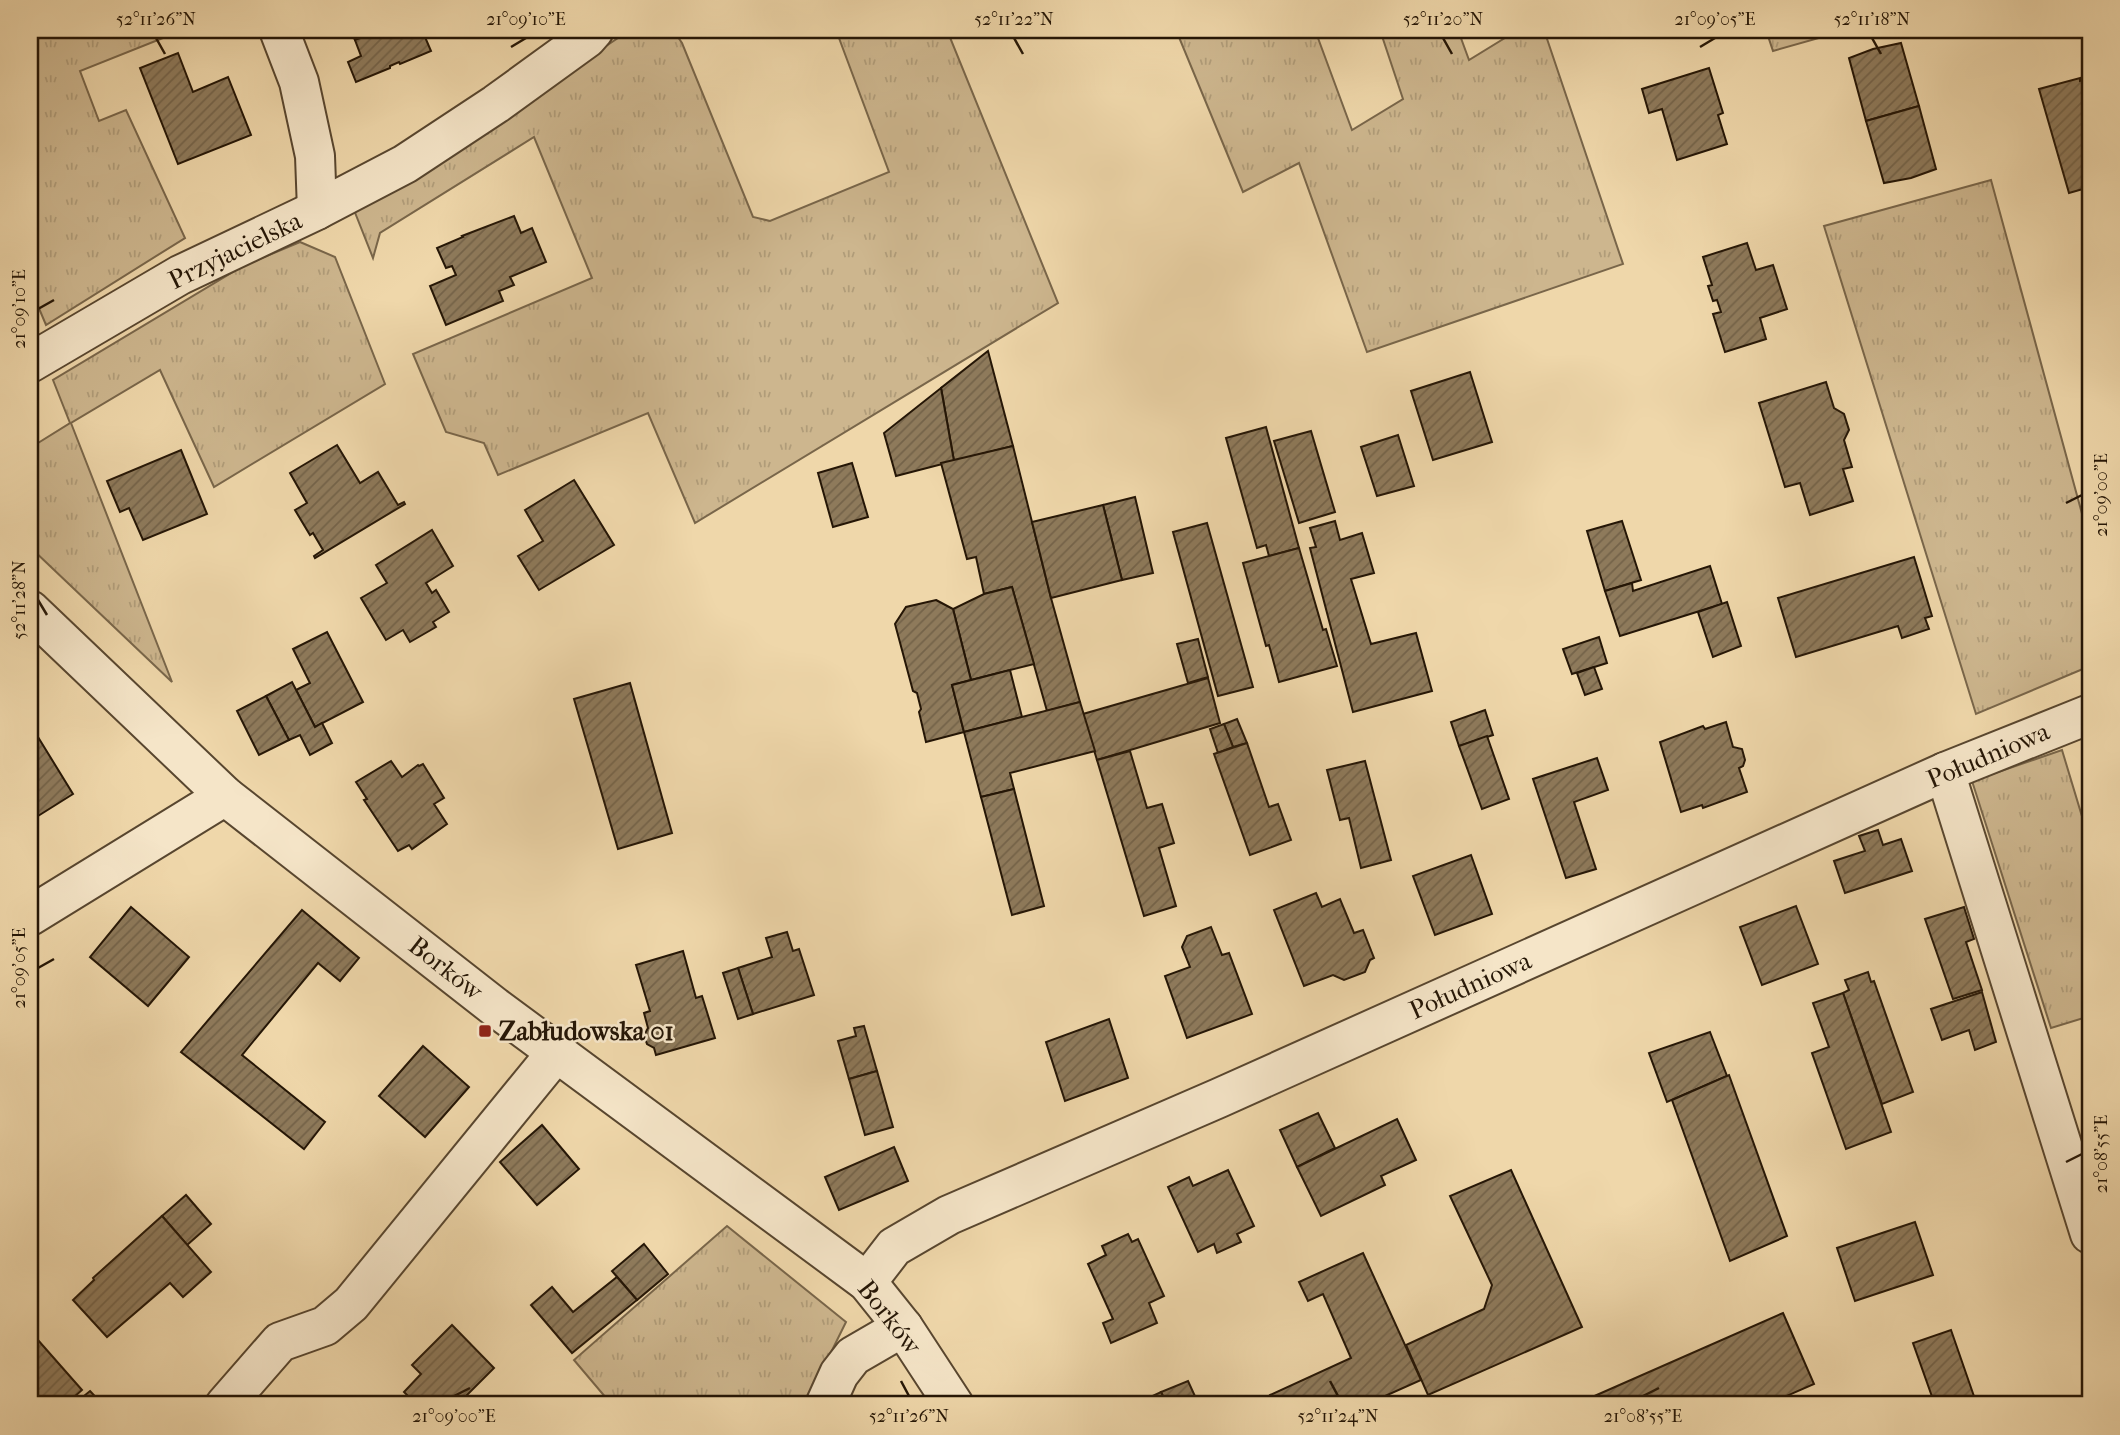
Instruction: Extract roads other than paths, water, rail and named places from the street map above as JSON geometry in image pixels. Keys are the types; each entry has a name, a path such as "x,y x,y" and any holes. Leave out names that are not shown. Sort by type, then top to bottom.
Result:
{"street":[{"name":"Przyjacielska","path":"30,362 180,275 317,210 315,156 299,82 279,30"},
{"path":"317,210 404,164 473,119 587,38 594,30"},
{"name":"Borków","path":"30,610 225,796 556,1053 867,1282 903,1327 954,1405"},
{"name":"Południowa","path":"867,1282 894,1247 949,1215 1219,1098 1945,772 2090,715"},
{"path":"1945,772 2090,1234"},
{"path":"30,916 225,796"},
{"path":"225,1405 280,1342 325,1326 351,1304 556,1053"},
{"path":"825,1405 839,1374 853,1356 903,1327"}],"place":[{"name":"Zabłudowska 01","path":"485,1031"}]}
